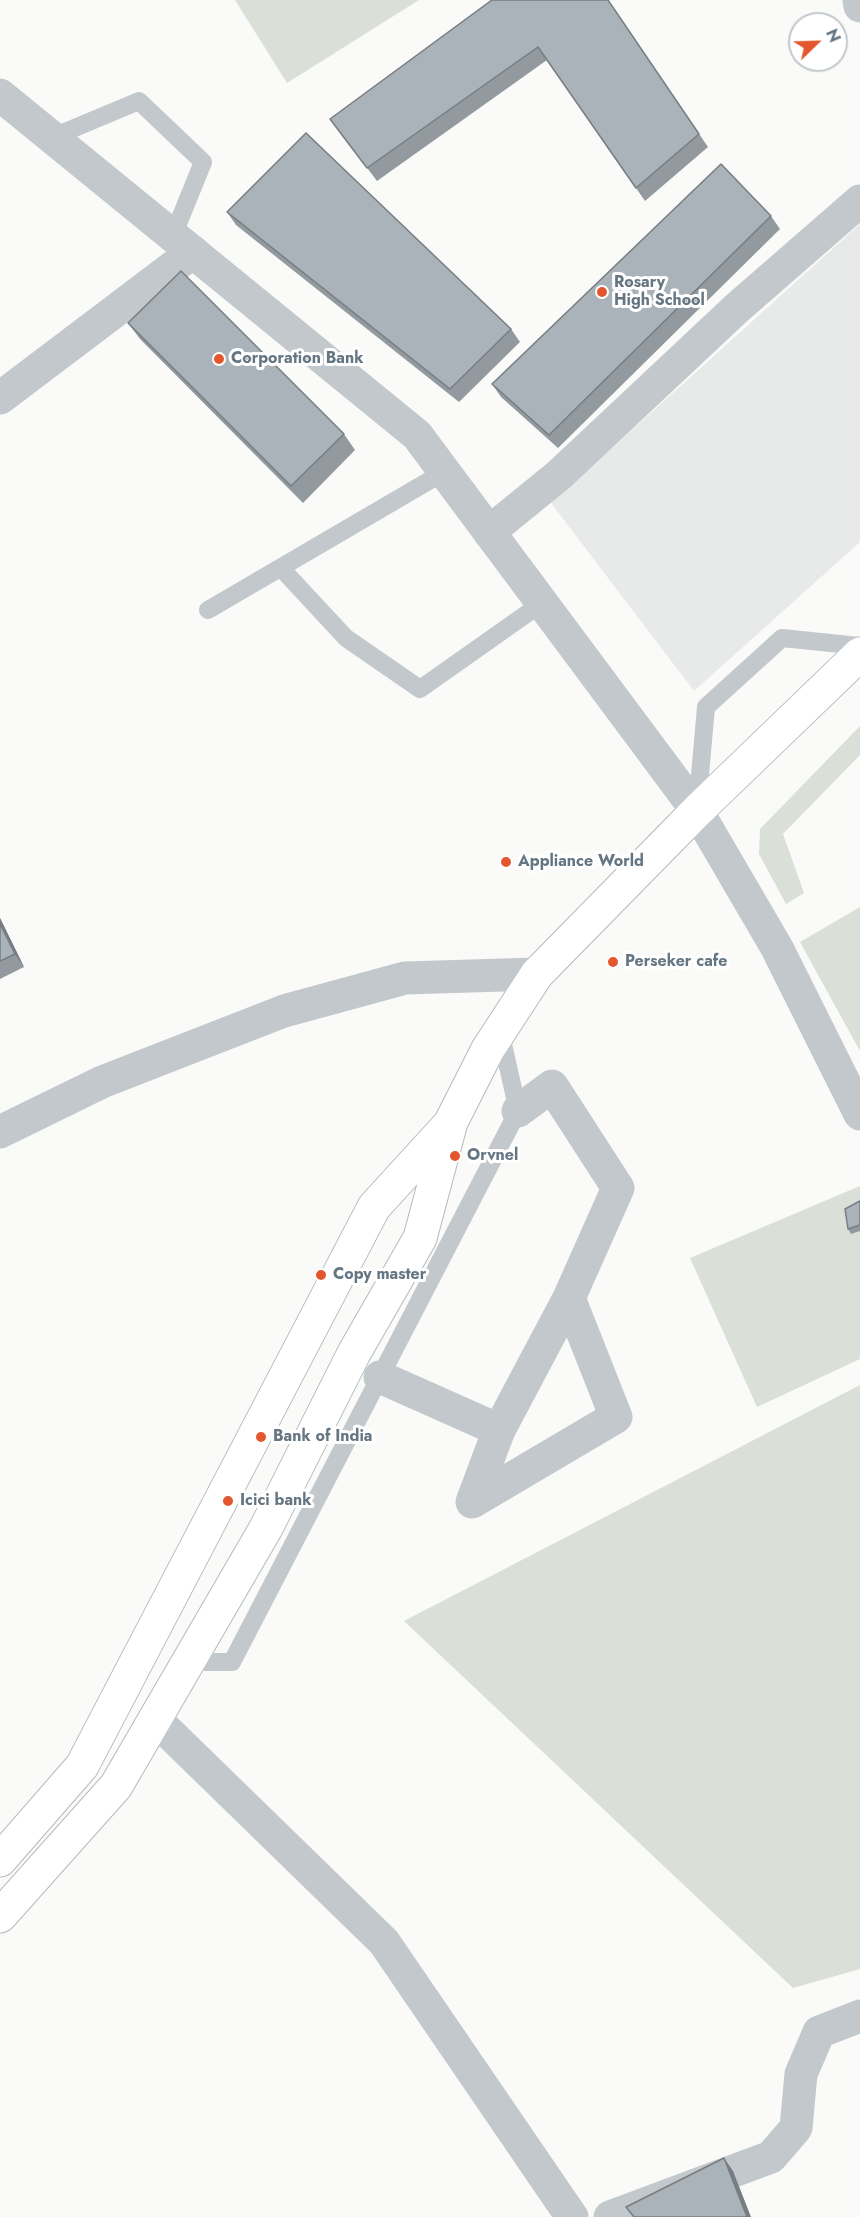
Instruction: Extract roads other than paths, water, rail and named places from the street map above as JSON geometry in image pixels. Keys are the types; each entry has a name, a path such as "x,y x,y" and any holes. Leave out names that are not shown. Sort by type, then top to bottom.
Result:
{"main road":[{"path":"0,1917 116,1786 266,1528 354,1353 420,1238 451,1122 500,1030 537,974 697,811 860,654"},
{"path":"0,1860 82,1766 374,1207 451,1122"}],"street":[{"path":"859,0 860,6"},
{"path":"0,94 417,435 697,811 777,948 860,1114"},
{"path":"489,532 559,475 737,308 860,201"},
{"path":"0,398 183,244"},
{"path":"0,1132 102,1082 284,1011 405,978 537,974"},
{"path":"518,1111 552,1086 618,1188 569,1298 499,1430 472,1502 616,1417 569,1298"},
{"path":"380,1377 499,1430"},
{"path":"155,1719 384,1942 572,2217"},
{"path":"610,2217 771,2157 796,2128 801,2074 819,2032 860,2016"}],"lane":[{"path":"53,138 139,101 203,162 183,244"},
{"path":"208,610 444,472"},
{"path":"281,568 346,638 420,689 542,603"},
{"path":"697,811 706,706 782,638 860,646"},
{"path":"189,1662 232,1662 518,1111 500,1030"}],"place":[{"name":"Rosary High School","path":"602,292"},
{"name":"Corporation Bank","path":"219,359"},
{"name":"Appliance World","path":"506,862"},
{"name":"Perseker cafe","path":"613,962"},
{"name":"Orvnel","path":"455,1156"},
{"name":"Copy master","path":"321,1275"},
{"name":"Bank of India","path":"261,1437"},
{"name":"Icici bank","path":"228,1501"}]}
